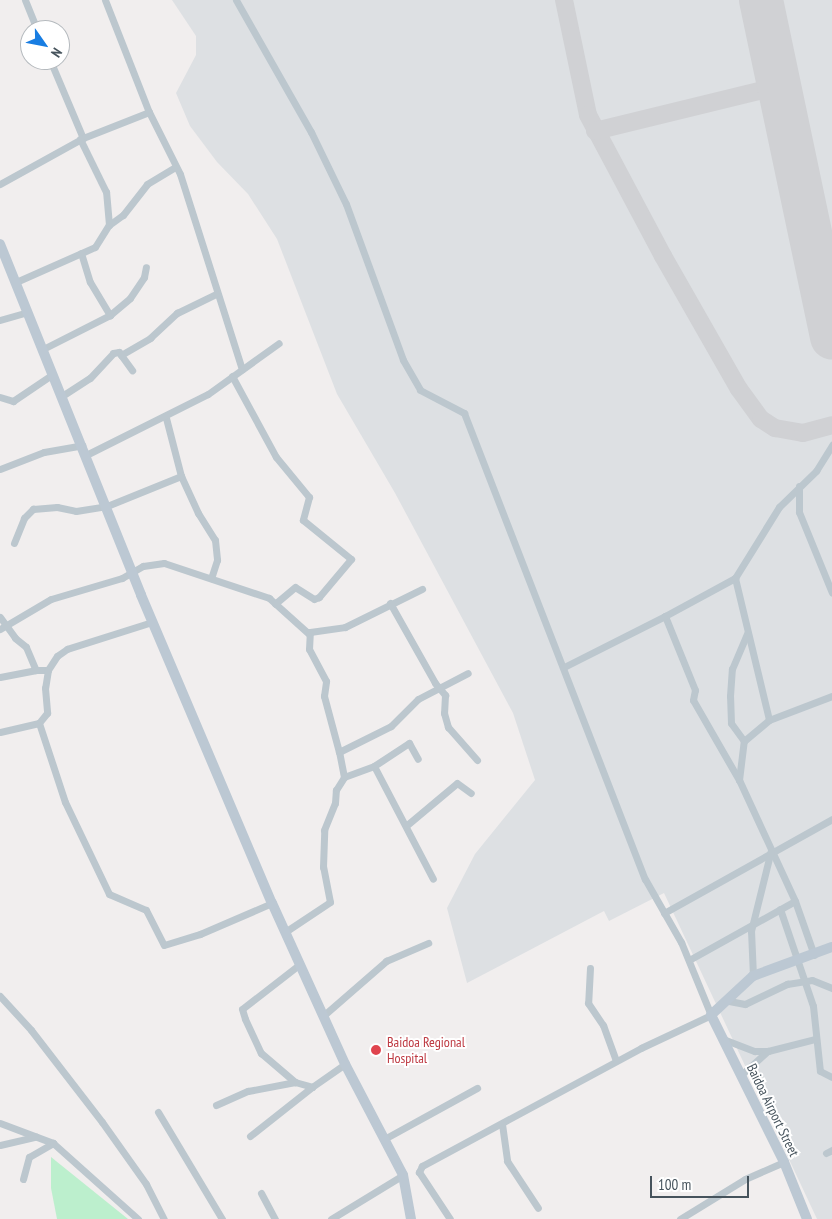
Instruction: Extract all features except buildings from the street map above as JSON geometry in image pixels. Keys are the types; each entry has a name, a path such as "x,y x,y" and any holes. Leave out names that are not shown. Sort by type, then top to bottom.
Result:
{"main road":[{"path":"0,244 152,622 272,903 345,1064 386,1138 403,1175 411,1219"},
{"path":"711,1016 754,976 832,947"},
{"name":"Baidoa Airport Street","path":"711,1016 784,1162 807,1219"}],"street":[{"path":"25,0 33,20"},
{"path":"105,0 149,112 174,168 180,174 216,294 242,369"},
{"path":"236,0 311,132 346,204 403,360 420,390 464,413 645,879 689,960 711,1016 616,1061 422,1166 419,1172 450,1219"},
{"path":"54,70 106,192 109,225"},
{"path":"0,184 82,139 149,112"},
{"path":"16,282 95,247 109,225 123,215 147,184 174,168"},
{"path":"81,253 90,282 110,315"},
{"path":"43,349 110,315 130,298 144,277 146,267"},
{"path":"121,355 150,338 176,313 216,294"},
{"path":"0,320 28,312"},
{"path":"86,455 150,422 166,418 208,394 279,343"},
{"path":"62,396 90,378 113,353 119,352 132,370"},
{"path":"0,397 13,401 53,374"},
{"path":"232,376 276,457 309,497 303,520 351,558 319,597 314,598 295,587 275,604"},
{"path":"166,418 182,476 198,513 215,540 217,560 211,578"},
{"path":"0,469 44,452 82,445"},
{"path":"564,667 735,578 779,507 816,471 832,445"},
{"path":"14,543 24,518 32,509 57,507 76,511 106,506 182,476"},
{"path":"799,486 799,512 832,592"},
{"path":"0,629 51,599 132,572 143,566 164,563 269,598 309,634 309,649 326,682 324,696 340,752 344,778"},
{"path":"735,578 769,720"},
{"path":"309,634 320,629 345,627 390,603 422,589"},
{"path":"390,603 435,683 441,687 446,695 444,713 448,727 477,760"},
{"path":"665,616 695,690 694,700 739,780 795,901 814,955"},
{"path":"0,617 7,624 15,638 26,646 36,670"},
{"path":"0,732 39,723 48,713 45,688 48,670 56,656 67,649 152,622"},
{"path":"744,741 731,723 730,696 732,669 747,633"},
{"path":"0,677 36,670 48,670"},
{"path":"340,752 392,726 418,699 468,673"},
{"path":"739,780 744,741 769,720 832,696"},
{"path":"39,723 65,802 109,894 122,903 146,910 164,945 200,934 272,903"},
{"path":"285,932 330,902 323,867 324,830 335,803 336,790 344,778 374,766 409,743 418,759"},
{"path":"374,766 407,825 419,856 433,879"},
{"path":"407,825 457,783 471,793"},
{"path":"664,913 771,850 832,819"},
{"path":"754,976 753,924 771,850"},
{"path":"689,960 795,901"},
{"path":"780,909 800,960 803,981 813,1006 815,1039 820,1071 832,1077"},
{"path":"324,1016 386,961 428,943"},
{"path":"300,964 242,1008 261,1053 295,1082 312,1087"},
{"path":"590,968 588,1003 603,1025 616,1061"},
{"path":"729,1001 745,1004 787,984 803,981 812,980 832,988"},
{"path":"0,996 31,1030 102,1122 146,1184 164,1219"},
{"path":"723,1039 755,1051 768,1051 815,1039"},
{"path":"741,1075 768,1051"},
{"path":"250,1136 312,1087 345,1064"},
{"path":"216,1105 248,1091 295,1082"},
{"path":"386,1138 477,1088"},
{"path":"158,1112 222,1219"},
{"path":"0,1123 52,1143 138,1219"},
{"path":"502,1124 507,1161 538,1208"},
{"path":"0,1145 5,1142 39,1137"},
{"path":"23,1179 28,1157 52,1143"},
{"path":"680,1219 732,1186 784,1162"},
{"path":"331,1219 403,1175"},
{"path":"261,1193 275,1219"}],"shaded area":[{"path":"172,0 832,0 832,1219 817,1219 664,893 609,921 604,911 467,983 447,908 475,854 535,780 513,713 395,493 337,394 277,239 248,194 217,162 190,126 176,93 196,55 196,36"}],"green space":[{"path":"51,1157 128,1219 57,1219 51,1188"}],"taxiway":[{"path":"564,0 588,115 663,256 739,389 761,419 775,428 803,433 832,425"},
{"path":"595,131 779,86"}],"runway":[{"path":"761,0 832,338"}],"place":[{"name":"Baidoa Regional Hospital","path":"376,1050"}]}
